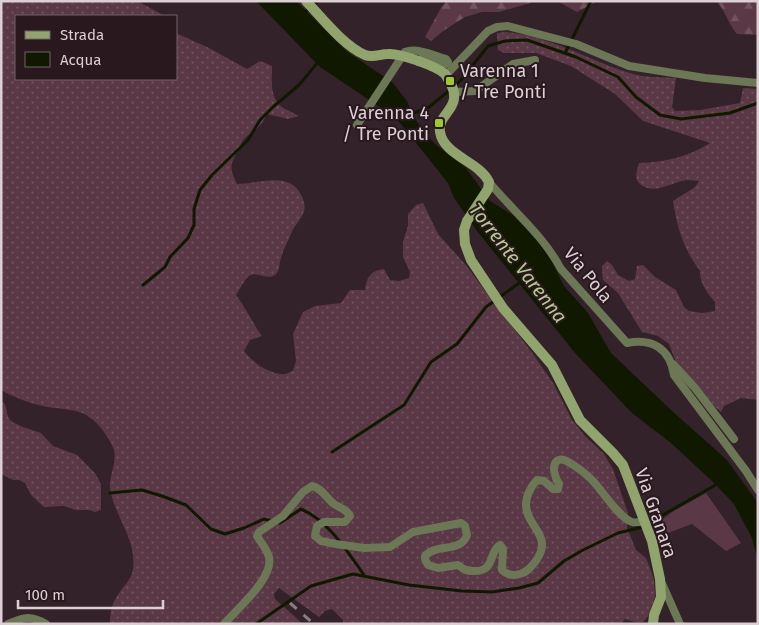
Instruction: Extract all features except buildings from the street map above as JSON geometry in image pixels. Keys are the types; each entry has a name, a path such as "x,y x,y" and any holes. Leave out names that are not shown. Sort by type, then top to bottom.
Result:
{"street":[{"path":"306,1 350,45 366,55 378,56 387,54 403,56 447,76 455,92 454,101 442,122 440,130 442,138 455,153 485,174 488,186"},
{"path":"447,76 488,31 497,27 508,26 576,44 629,66 705,78 758,83"},
{"path":"357,125 404,53 414,50 448,62 446,64 422,58 418,62"},
{"path":"455,92 475,91 513,64 535,60"},
{"name":"Via Granara","path":"488,186 466,221 464,230 465,244 471,260 503,308 552,365 580,420 613,453 622,465 652,541 660,579 680,624"},
{"name":"Via Pola","path":"488,186 533,230 554,257 560,269 627,343 639,340 655,344 667,353 674,375 746,471 758,490"},
{"name":"Via Pola","path":"672,364 695,388 734,439"},
{"path":"224,624 259,585 268,571 269,558 257,536 259,532 283,516 303,492 312,486 319,488 330,500 347,511 350,516 345,522 324,522 317,526 315,536 321,541 364,548 390,547 413,532 461,524 465,526 468,535 463,543 432,550 425,556 428,565 438,568 458,565 464,570 481,571 490,564 496,548 500,545 503,549 502,570 505,573 514,575 528,571 541,554 542,547 540,536 528,514 526,503 532,485 537,480 544,481 553,490 558,489 559,484 554,476 553,468 556,462 560,460 569,462 591,479 623,517 633,523 644,521"},
{"path":"653,624 654,615 661,597 660,579"},
{"path":"8,624 21,618 35,618 46,624"}],"green space":[{"path":"1,1 137,1 163,15 15,15 15,80 178,80 178,34 247,69 260,61 272,66 272,90 276,101 285,109 299,116 288,119 267,114 260,125 243,140 233,160 233,174 237,184 272,180 288,182 295,186 300,193 305,209 292,231 276,274 269,277 252,274 245,280 236,295 262,336 250,340 244,351 251,359 266,369 283,374 293,371 296,361 293,334 303,312 315,306 341,303 350,290 365,290 370,275 379,270 384,269 390,280 399,281 409,278 410,272 403,257 403,242 408,226 408,214 416,205 423,203 438,234 465,264 533,354 553,383 572,420 604,454 613,469 628,513 627,528 636,550 646,558 654,579 655,597 648,616 643,622 625,619 621,624 343,624 343,620 332,609 325,611 319,617 279,588 274,594 275,599 303,624 110,624 113,604 133,569 132,548 112,498 110,488 115,455 114,450 100,427 85,414 36,404 1,390"},
{"path":"447,1 537,1 499,12 482,12 465,17 431,41 425,37 442,6"},
{"path":"557,1 602,1 596,2 577,12"},
{"path":"716,1 758,1 758,35 737,34"},
{"path":"497,33 522,34 553,43 635,75 676,78 672,107 675,111 700,110 740,103 743,88 758,89 758,400 741,398 724,406 721,412 676,362 669,344 658,336 642,332 618,293 603,280 602,266 607,261 618,275 629,281 635,279 637,266 643,265 655,277 676,290 684,307 689,311 702,313 715,311 715,302 704,288 700,271 682,238 673,201 695,187 699,181 681,181 652,189 641,185 636,178 639,163 676,158 710,143 643,121 615,94 571,66 536,53 504,53 498,50"},
{"path":"1,401 5,404 8,417 12,422 41,433 53,446 77,455 95,473 101,484 101,510 95,512 76,510 64,506 44,507 31,495 25,483 1,474"},
{"path":"706,493 741,543 726,551 692,524 660,536 653,527 672,512"}],"water":[{"name":"Torrente Varenna","path":"256,1 296,1 346,51 392,82 407,101 412,114 422,130 435,144 466,168 490,201 513,215 538,240 564,286 588,313 611,353 726,459 758,503 758,560 752,538 734,504 671,443 632,413 575,353 477,231 454,198 448,183 396,118 320,67"}],"waterway":[{"path":"303,14 318,1"},
{"path":"565,53 591,1"},
{"path":"455,86 488,46 505,41 527,40 576,57 618,77 636,97 660,115 681,119 730,113 758,103"},
{"path":"143,285 165,267 170,257 188,238 194,225 194,209 200,190 212,175 248,140 260,120 299,85 319,61"},
{"path":"409,115 429,107 450,90"},
{"name":"Torrente Varenna","path":"332,452 404,405 431,362 457,344 486,307 522,281"},
{"path":"256,624 311,586 353,574 409,585 462,591 492,592 538,583 564,561 583,550 618,533 651,525 661,516 719,483"},
{"path":"110,493 142,490 162,496 186,505 211,529 225,534 264,519 280,523 301,509 311,514 329,529 364,575"}],"railway":[{"path":"290,603 314,624"}],"place":[{"name":"Varenna 1 / Tre Ponti","path":"450,81"},
{"name":"Varenna 4 / Tre Ponti","path":"439,123"}]}
